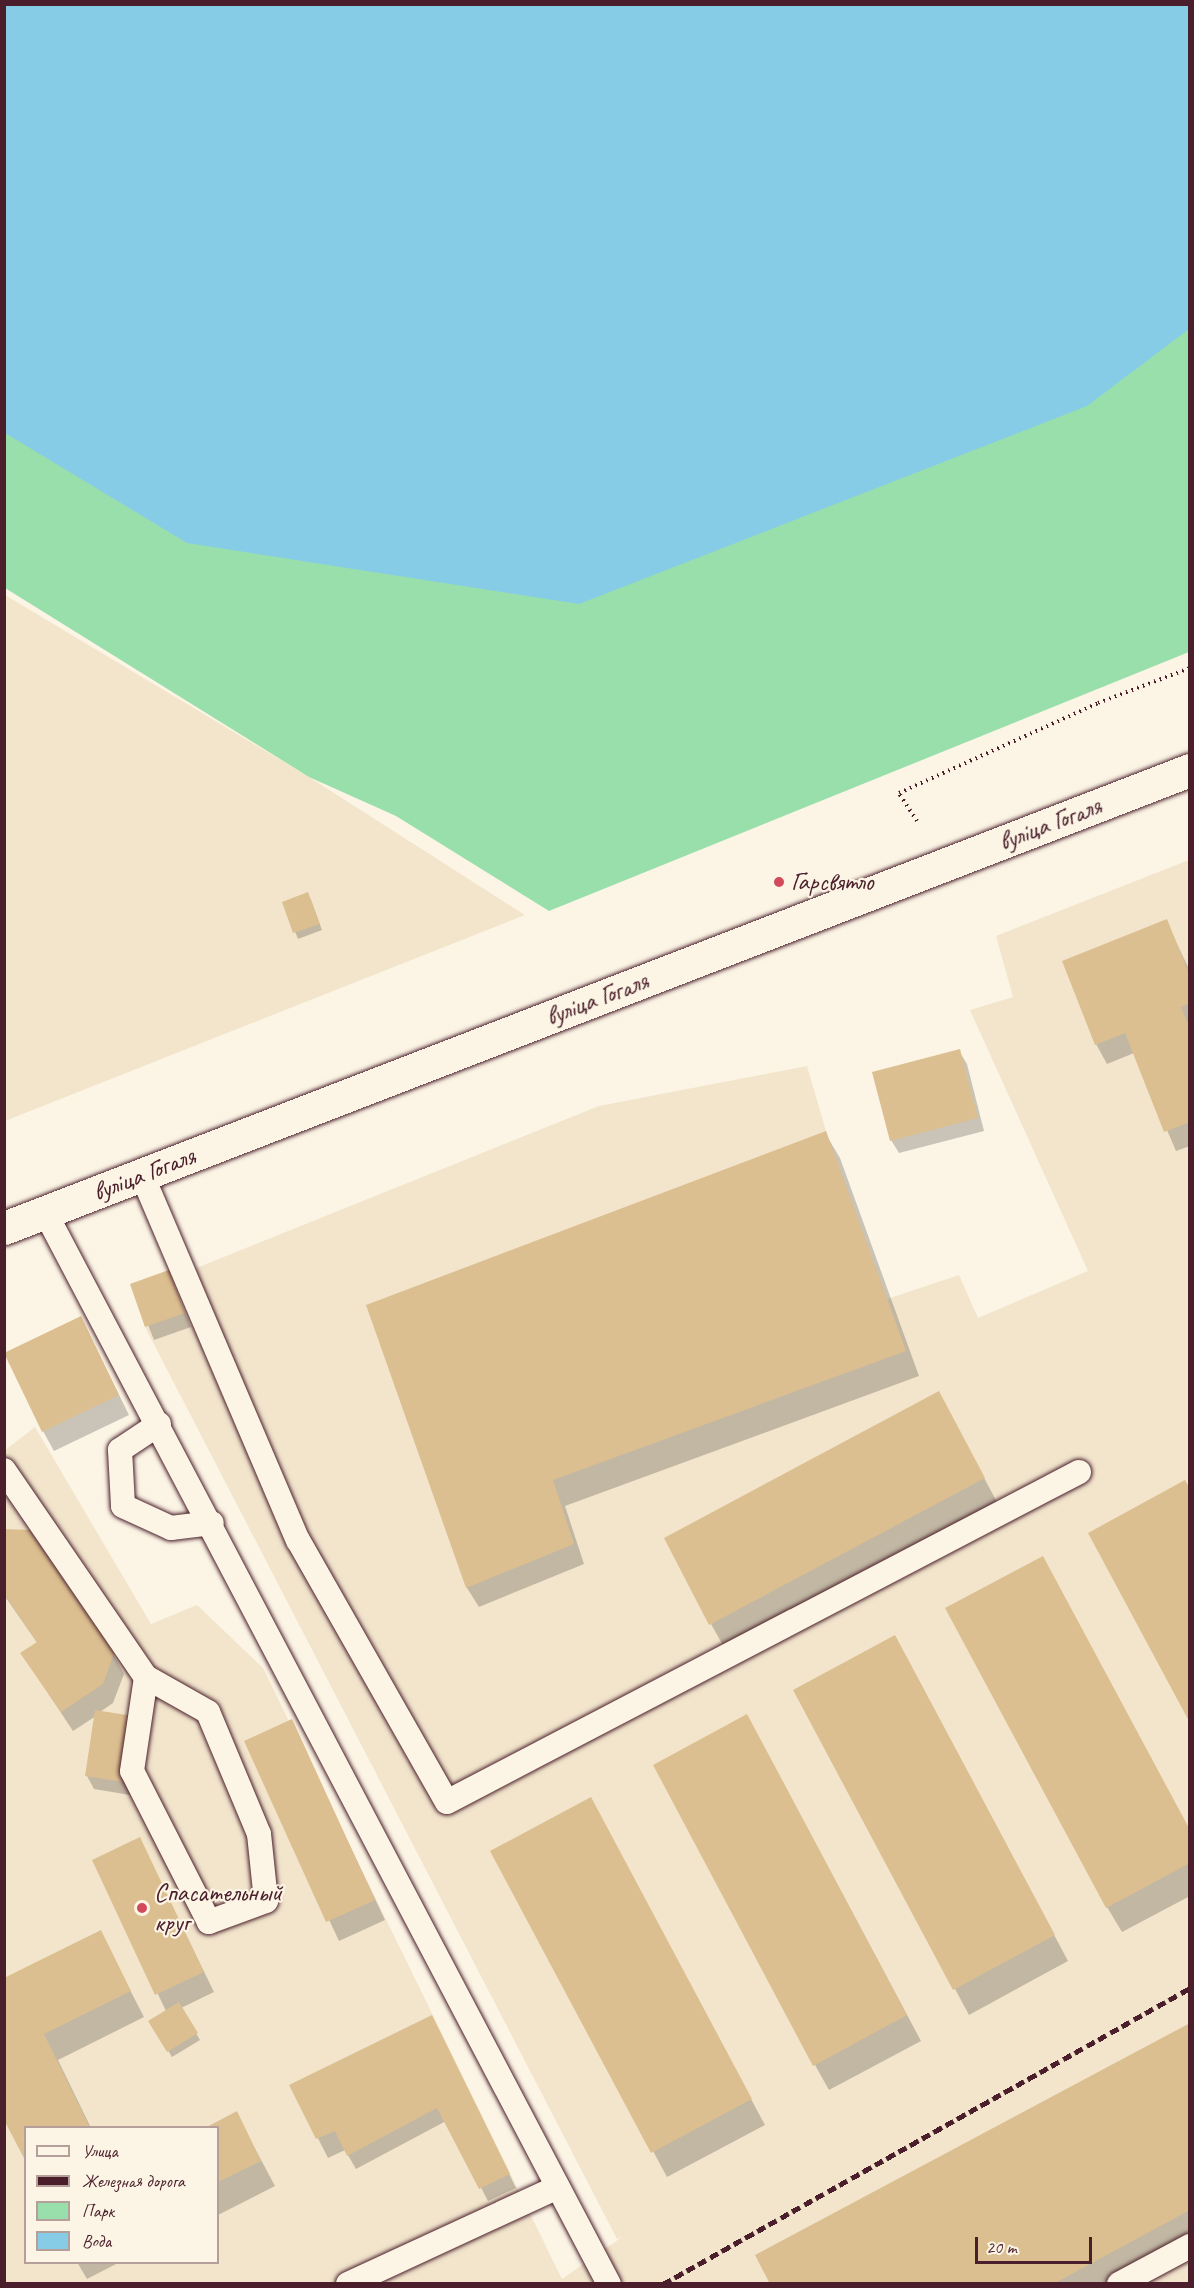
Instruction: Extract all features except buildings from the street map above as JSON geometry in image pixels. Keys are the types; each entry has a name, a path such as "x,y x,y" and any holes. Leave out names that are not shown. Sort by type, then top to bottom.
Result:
{"main road":[{"name":"вуліца Гогаля","path":"4,1228 1190,770"}],"lane":[{"path":"142,1175 298,1540 447,1802 1079,1472"},
{"path":"45,1212 212,1523 609,2283"},
{"path":"159,1424 120,1450 123,1506 171,1528 212,1523"},
{"path":"4,1470 146,1677 208,1712 259,1834 266,1901 209,1922 132,1771 146,1677"},
{"path":"348,2283 558,2187"},
{"path":"1119,2283 1190,2247"}],"path":[{"path":"917,821 899,793 1098,703 1190,668"}],"shaded area":[{"path":"5,595 309,777 525,915 5,1121"},
{"path":"1189,860 1189,2283 5,2284 4,1451 35,1427 151,1624 197,1605 263,1668 562,2279 622,2237 617,2239 145,1327 130,1284 169,1270 184,1273 599,1106 807,1066 826,1131 887,1299 959,1275 978,1318 1088,1271 970,1010 1013,997 996,936"}],"green space":[{"path":"4,5 1189,5 1189,652 549,911 396,816 309,777 5,588"}],"water":[{"path":"4,5 1189,5 1189,329 1087,406 579,604 187,543 5,433"}],"railway":[{"path":"663,2284 1190,1988"}],"place":[{"name":"Гарсвятло","path":"779,882"},
{"name":"Спасательный круг","path":"142,1908"}]}
